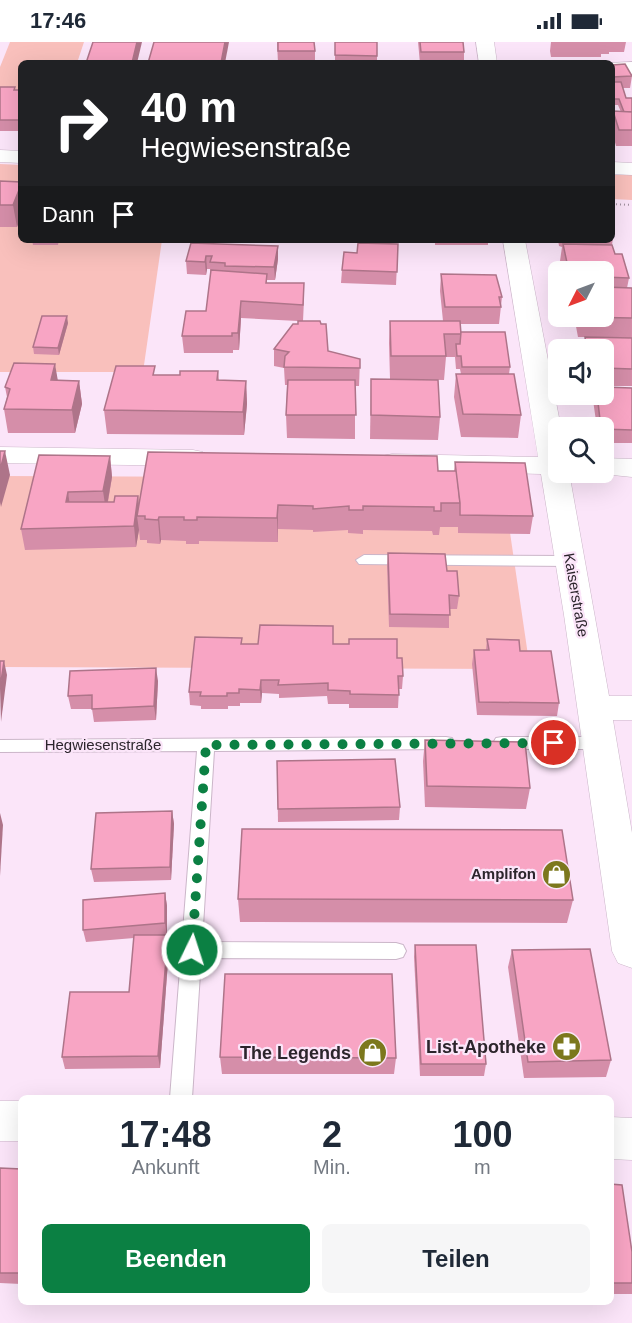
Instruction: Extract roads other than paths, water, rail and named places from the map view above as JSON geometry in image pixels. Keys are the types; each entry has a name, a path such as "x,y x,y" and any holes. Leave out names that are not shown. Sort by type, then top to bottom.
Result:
{"street":[{"path":"485,42 488,60"},
{"path":"615,68 632,68"},
{"path":"0,156 18,157"},
{"path":"615,168 632,169"},
{"name":"Kaiserstraße","path":"515,243 548,423"},
{"path":"0,454 224,459"},
{"path":"366,462 548,466"},
{"path":"614,467 632,468"},
{"name":"Kaiserstraße","path":"559,483 632,951"},
{"path":"593,708 632,708"},
{"path":"0,1120 18,1120"},
{"path":"614,1138 632,1138"}],"lane":[{"path":"364,560 570,561"},
{"name":"Hegwiesenstraße","path":"0,746 600,742"},
{"path":"181,1095 206,745"},
{"path":"192,950 396,951"}],"place":[{"name":"Amplifon","path":"557,874"},
{"name":"List-Apotheke","path":"567,1047"},
{"name":"The Legends","path":"372,1053"}]}
